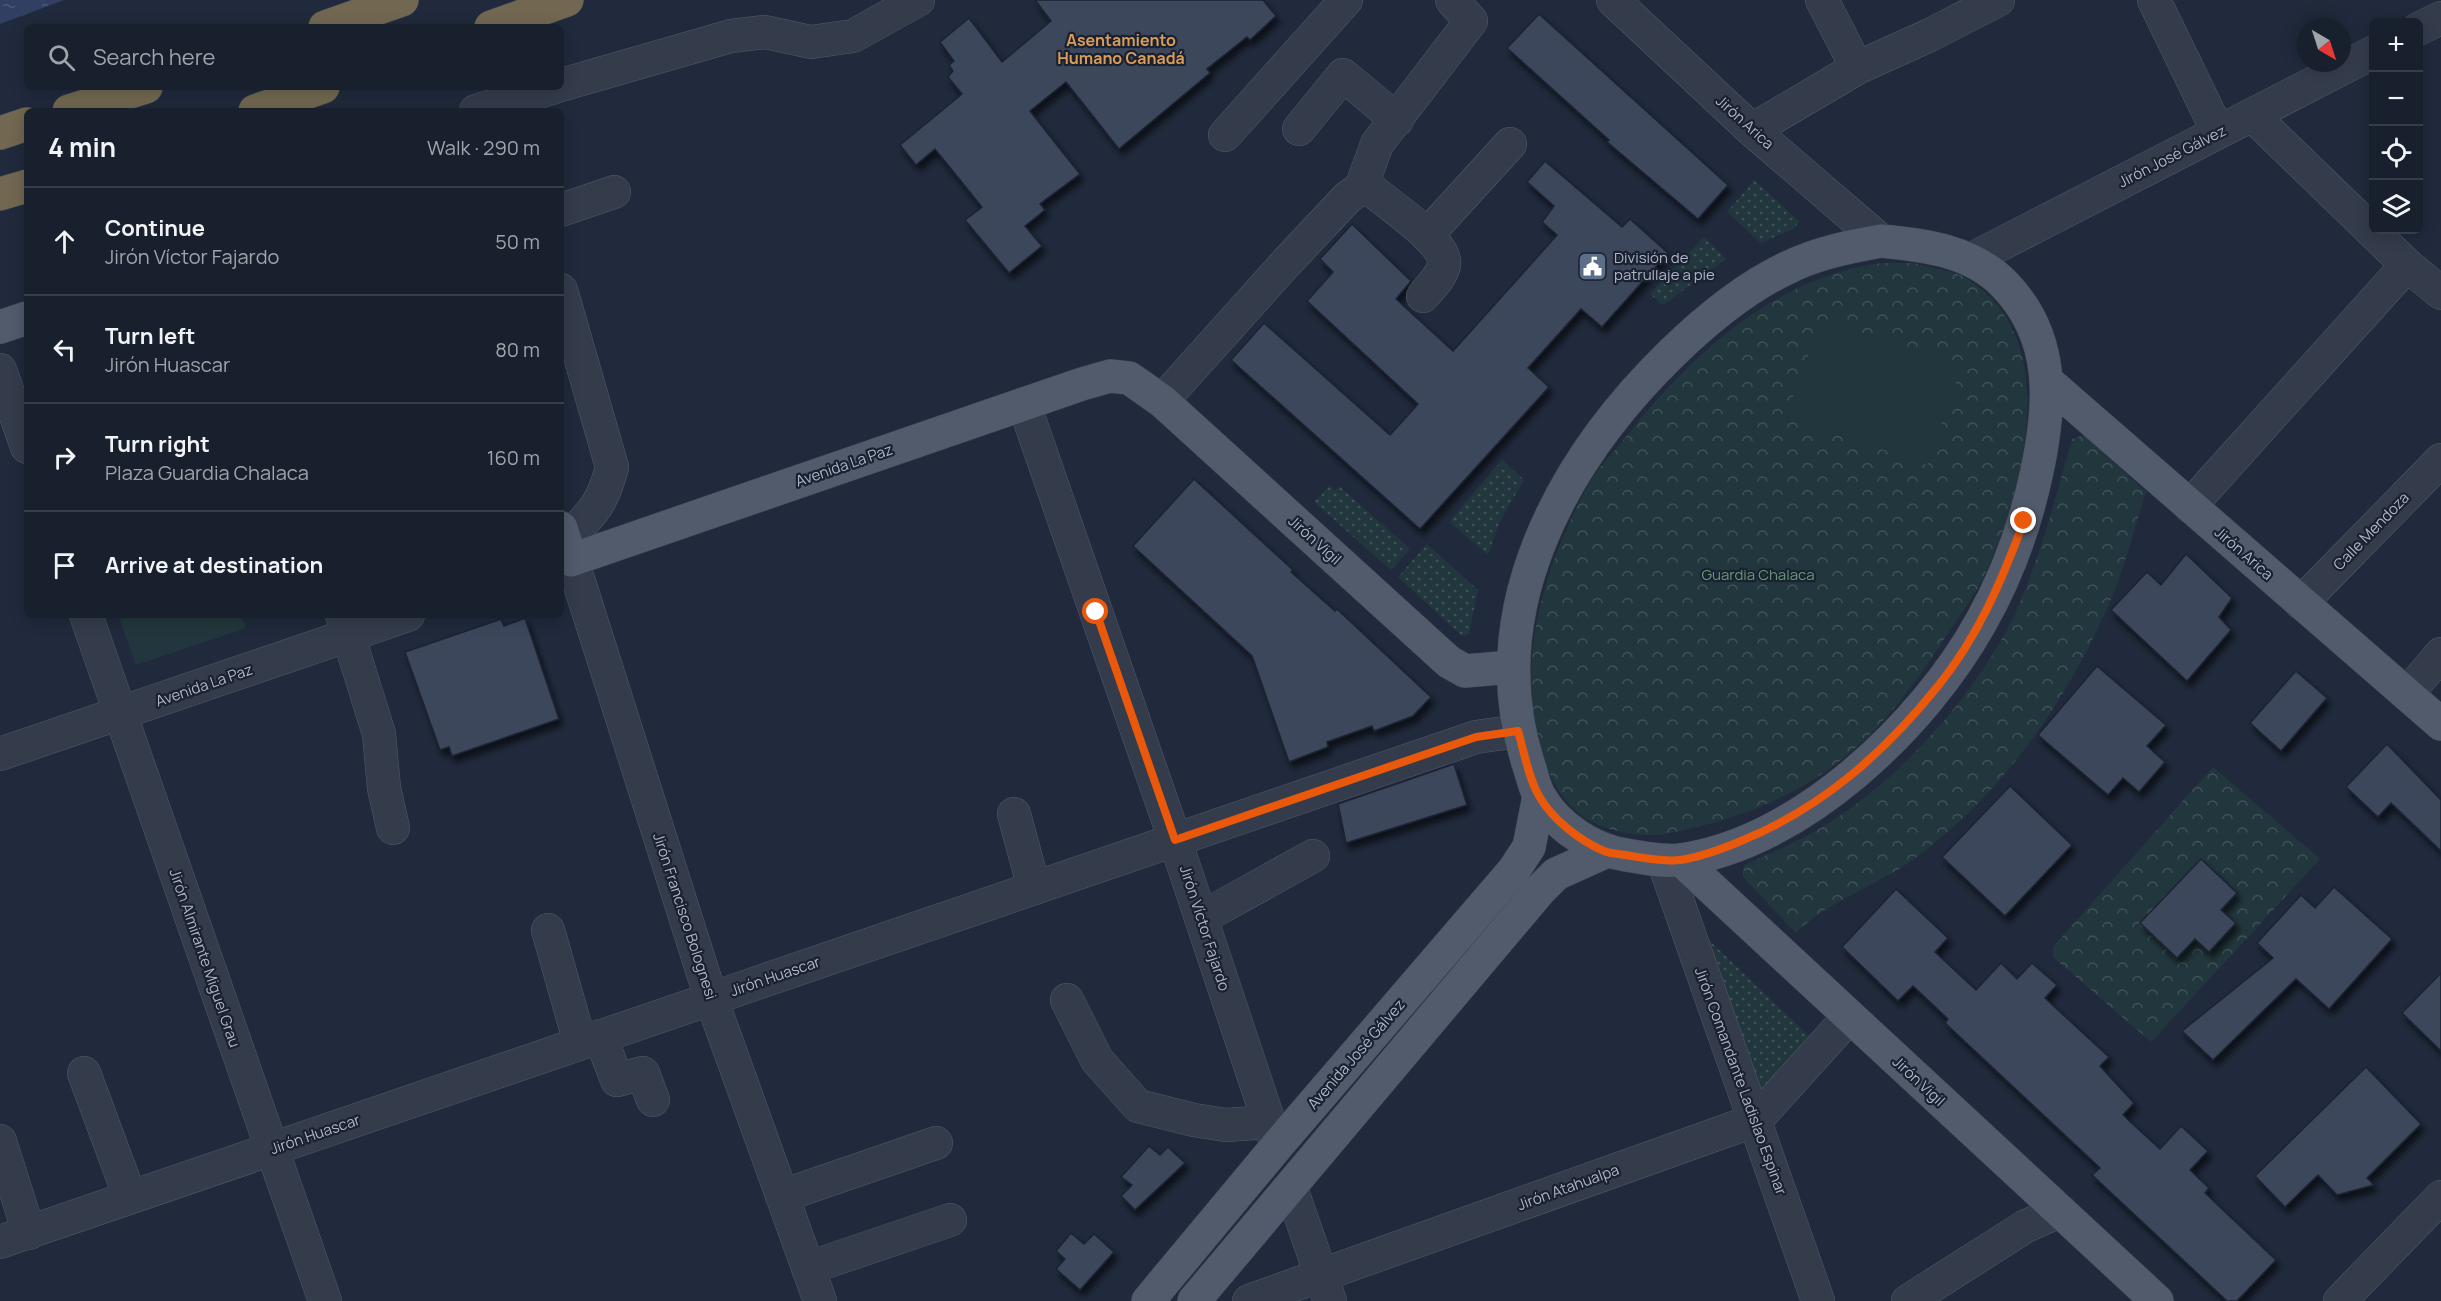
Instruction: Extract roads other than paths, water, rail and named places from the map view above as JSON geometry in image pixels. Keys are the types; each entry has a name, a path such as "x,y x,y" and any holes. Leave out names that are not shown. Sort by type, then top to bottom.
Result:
{"highway":[{"path":"334,24 402,0"},
{"path":"500,24 567,0"},
{"path":"79,108 136,90"},
{"path":"264,108 314,90"},
{"path":"0,133 24,125"}],"main road":[{"path":"1881,241 1926,245 1970,260 2004,284 2028,316 2040,345 2048,382 2046,428 2024,521 2005,574 1981,623 1940,685 1902,728 1858,771 1818,802 1772,828 1723,849 1672,860 1605,852 1561,824 1539,796 1518,731 1512,667 1529,575 1551,514 1580,462 1644,382 1698,328 1785,268 1830,251 1881,241"},
{"path":"0,327 24,319"},
{"name":"Avenida La Paz","path":"565,548 1110,376 1129,378"},
{"name":"Jirón Vigil","path":"1129,378 1162,401 1449,662 1465,671 1512,667"},
{"name":"Jirón Arica","path":"2048,382 2441,724"},
{"name":"Avenida José Gálvez","path":"1148,1301 1273,1134 1514,870 1529,847 1539,796"},
{"path":"1194,1301 1540,890 1556,874 1605,852"},
{"name":"Jirón Vigil","path":"1672,860 1849,1017 2157,1301"}],"street":[{"path":"564,84 731,36 765,32 811,42 833,41 853,36 918,0"},
{"path":"1225,135 1346,0"},
{"path":"1162,401 1301,246 1348,197 1361,188 1377,144 1471,21 1452,0"},
{"name":"Jirón Arica","path":"1613,0 1752,130 1881,241"},
{"path":"1822,0 1857,68"},
{"path":"2154,0 2218,132"},
{"path":"1752,130 1857,68 1992,1"},
{"path":"2423,27 2441,18"},
{"name":"Jirón José Gálvez","path":"1970,260 2369,54"},
{"path":"1299,129 1343,75 1397,120"},
{"path":"486,108 545,90"},
{"path":"2190,506 2428,274 2252,115"},
{"path":"1426,235 1510,144"},
{"path":"1361,188 1372,191 1440,246 1445,263 1439,277 1423,296"},
{"path":"564,209 614,192"},
{"path":"564,300 612,467 605,492 597,509 565,548"},
{"path":"0,370 24,438"},
{"name":"Jirón Víctor Fajardo","path":"1024,404 1175,840 1273,1134"},
{"name":"Calle Mendoza","path":"2301,603 2441,460"},
{"name":"Jirón Francisco Bolognesi","path":"565,548 711,998 820,1301"},
{"name":"Jirón Almirante Miguel Grau","path":"87,618 325,1301"},
{"name":"Avenida La Paz","path":"0,754 120,713 345,625 389,618"},
{"path":"345,625 379,734 384,788 393,828"},
{"path":"2407,694 2441,654"},
{"name":"Jirón Huascar","path":"14,1237 1476,737 1518,731"},
{"path":"1014,814 1034,888"},
{"path":"1201,918 1313,856"},
{"name":"Jirón Comandante Ladislao Espinar","path":"1672,860 1756,1120 1818,1301"},
{"path":"548,930 590,1040 617,1080 643,1073 653,1100"},
{"path":"1067,1000 1097,1060 1138,1107 1273,1134"},
{"name":"Jirón Atahualpa","path":"1249,1301 1325,1288 1756,1120 1849,1017"},
{"path":"84,1073 130,1197"},
{"path":"0,1141 14,1237"},
{"path":"782,1197 936,1143"},
{"path":"1291,1188 1325,1288"},
{"path":"2340,1301 2441,1197"},
{"path":"1908,1301 2026,1226 2060,1211"},
{"path":"808,1268 950,1220"}],"water":[{"path":"0,0 64,0 0,24"}],"place":[{"name":"División de patrullaje a pie","path":"1593,266"}],"district":[{"name":"Asentamiento Humano Canadá","path":"1121,49"}],"park label":[{"name":"Guardia Chalaca","path":"1758,574"}]}
